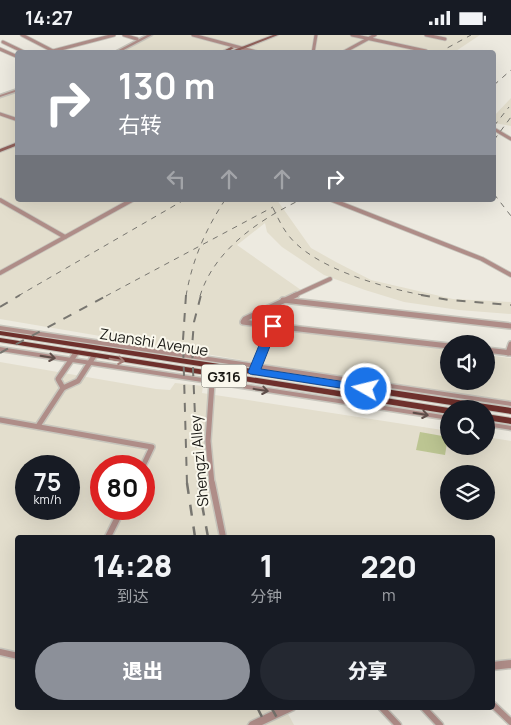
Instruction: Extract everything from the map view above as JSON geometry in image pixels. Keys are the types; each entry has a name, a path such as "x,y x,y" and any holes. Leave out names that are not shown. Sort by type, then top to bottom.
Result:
{"highway":[{"name":"Zuanshi Avenue","path":"0,333 255,368 442,397 511,411"},
{"name":"Zuanshi Avenue","path":"0,340 76,353 92,360 440,410"},
{"path":"495,418 511,421"}],"main road":[{"path":"234,50 268,35"},
{"path":"230,50 276,35"},
{"path":"0,147 15,140"},
{"path":"0,151 15,144"}],"street":[{"path":"22,35 51,50"},
{"path":"57,50 114,35"},
{"path":"124,35 137,39"},
{"path":"116,50 146,35"},
{"path":"120,50 150,35"},
{"path":"193,35 250,50"},
{"path":"314,50 316,35"},
{"path":"352,35 421,50"},
{"path":"348,50 375,35"},
{"path":"426,35 445,39"},
{"path":"4,42 20,50"},
{"path":"0,49 15,56"},
{"path":"0,95 15,90"},
{"path":"0,114 15,119"},
{"path":"496,130 511,139"},
{"path":"0,200 64,237"},
{"path":"0,273 128,202"},
{"path":"337,202 482,259 511,275"},
{"path":"0,209 8,205"},
{"path":"330,279 245,319 243,322 440,345"},
{"path":"284,300 511,326"},
{"path":"0,328 255,368 273,326"},
{"path":"495,351 509,353 511,345"},
{"path":"0,349 69,361 92,360 212,383 440,417"},
{"path":"64,388 58,379 76,353"},
{"path":"38,426 64,388 78,381 92,360"},
{"name":"Shengzi Alley","path":"212,383 208,404 209,451 213,496 223,535"},
{"path":"442,397 511,404"},
{"path":"0,420 152,447 148,455"},
{"path":"495,425 511,428"},
{"path":"109,535 116,520"},
{"path":"0,652 15,656"},
{"path":"495,666 511,665"},
{"path":"495,707 511,722"},
{"path":"254,725 283,710"},
{"path":"384,710 398,725"},
{"path":"426,710 440,725"}],"shaded area":[{"path":"146,35 480,35 458,50 116,50"},
{"path":"15,89 15,202 278,202 311,248 371,280 453,299 511,302 511,314 459,310 404,302 324,275 282,247 267,232 265,223 237,245 301,290 242,318 240,322 440,349 440,390 495,390 495,356 511,358 511,406 495,403 495,400 476,400 0,319 0,94"},
{"path":"511,98 511,126 496,123 496,114"},
{"path":"0,362 156,389 170,390 175,383 203,386 202,393 440,430 440,455 495,455 495,438 511,441 511,664 495,666 495,535 15,535 15,710 286,710 294,725 0,725"}],"green space":[{"path":"420,432 440,436 440,454 416,450"}],"railway":[{"path":"444,50 471,35"},
{"path":"496,83 511,70"},
{"path":"496,123 509,107"},
{"path":"496,137 511,117"},
{"path":"496,197 511,216"},
{"path":"18,296 181,202"},
{"path":"200,246 224,202"},
{"path":"276,213 296,202"},
{"path":"200,246 273,207"},
{"path":"273,208 276,213"},
{"path":"200,296 207,279 227,251 254,227 276,213"},
{"path":"276,213 286,232 297,245 331,266 371,282 428,296"},
{"path":"106,296 200,246"},
{"path":"186,296 200,246"},
{"path":"0,307 20,295"},
{"path":"0,353 108,295"},
{"path":"186,295 183,340 187,484"},
{"path":"198,484 192,347 194,322 201,295"},
{"path":"421,295 449,300 511,305"},
{"path":"187,483 195,535"},
{"path":"198,483 208,535"},
{"path":"258,710 266,725"},
{"path":"273,710 281,725"}],"route":[{"path":"273,326 254,372 366,389"}]}
